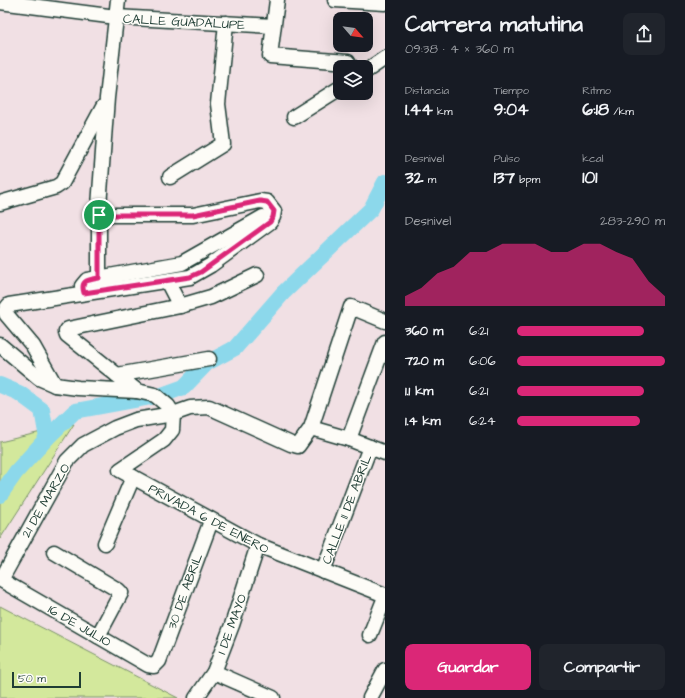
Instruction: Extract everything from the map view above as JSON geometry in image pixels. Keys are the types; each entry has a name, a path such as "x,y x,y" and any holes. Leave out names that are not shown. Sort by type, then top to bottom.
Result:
{"street":[{"path":"99,278 99,211 107,98 118,0"},
{"path":"277,0 270,56 333,61"},
{"path":"335,0 385,3"},
{"name":"CALLE GUADALUPE","path":"0,2 116,18 226,22 273,26"},
{"path":"170,177 223,144 218,104 226,22"},
{"path":"373,66 385,58"},
{"path":"294,117 333,92"},
{"path":"0,203 56,188 62,183 107,98"},
{"path":"55,385 33,346 6,314 6,309 9,305 190,277 201,272 270,222 274,211 267,202 260,201 193,215 99,211"},
{"path":"84,293 82,286 87,280 190,260 274,211"},
{"path":"137,391 67,335 66,332 68,329 180,306 211,297 257,276"},
{"path":"168,281 180,306"},
{"path":"385,321 351,307 310,428 349,439 385,453"},
{"path":"349,439 385,342"},
{"path":"0,345 39,378 55,385 78,388 137,391 155,395 169,410"},
{"path":"117,375 208,359"},
{"name":"21 DE MARZO","path":"1,580 67,461 83,445 115,428 169,410 209,406 298,446 310,428"},
{"name":"PRIVADA 6 DE ENERO","path":"169,410 172,430 164,440 120,470 211,521 258,545 385,596"},
{"name":"CALLE 11 DE ABRIL","path":"323,571 370,447"},
{"path":"105,543 133,477"},
{"name":"30 DE ABRIL","path":"159,661 211,521"},
{"name":"1 DE MAYO","path":"196,698 214,672 232,625 258,545"},
{"path":"54,552 118,590 120,593 98,636"},
{"name":"16 DE JULIO","path":"1,580 148,665 154,666 159,661"},
{"path":"370,634 385,596"},
{"path":"370,698 385,670"},
{"path":"214,672 273,698"}],"green space":[{"path":"74,424 0,539 0,442"},
{"path":"0,606 178,698 0,698"}],"waterway":[{"path":"47,438 75,411 162,395 184,387 207,363 235,348 283,293 371,209 385,182"},
{"path":"0,385 19,393 42,410 47,438 16,472 0,495"}],"route":[{"path":"260,201 267,202 272,206 274,211 270,222 201,272 190,277 84,293 82,286 83,283 87,280 99,278 99,215 200,215 260,201"}]}
